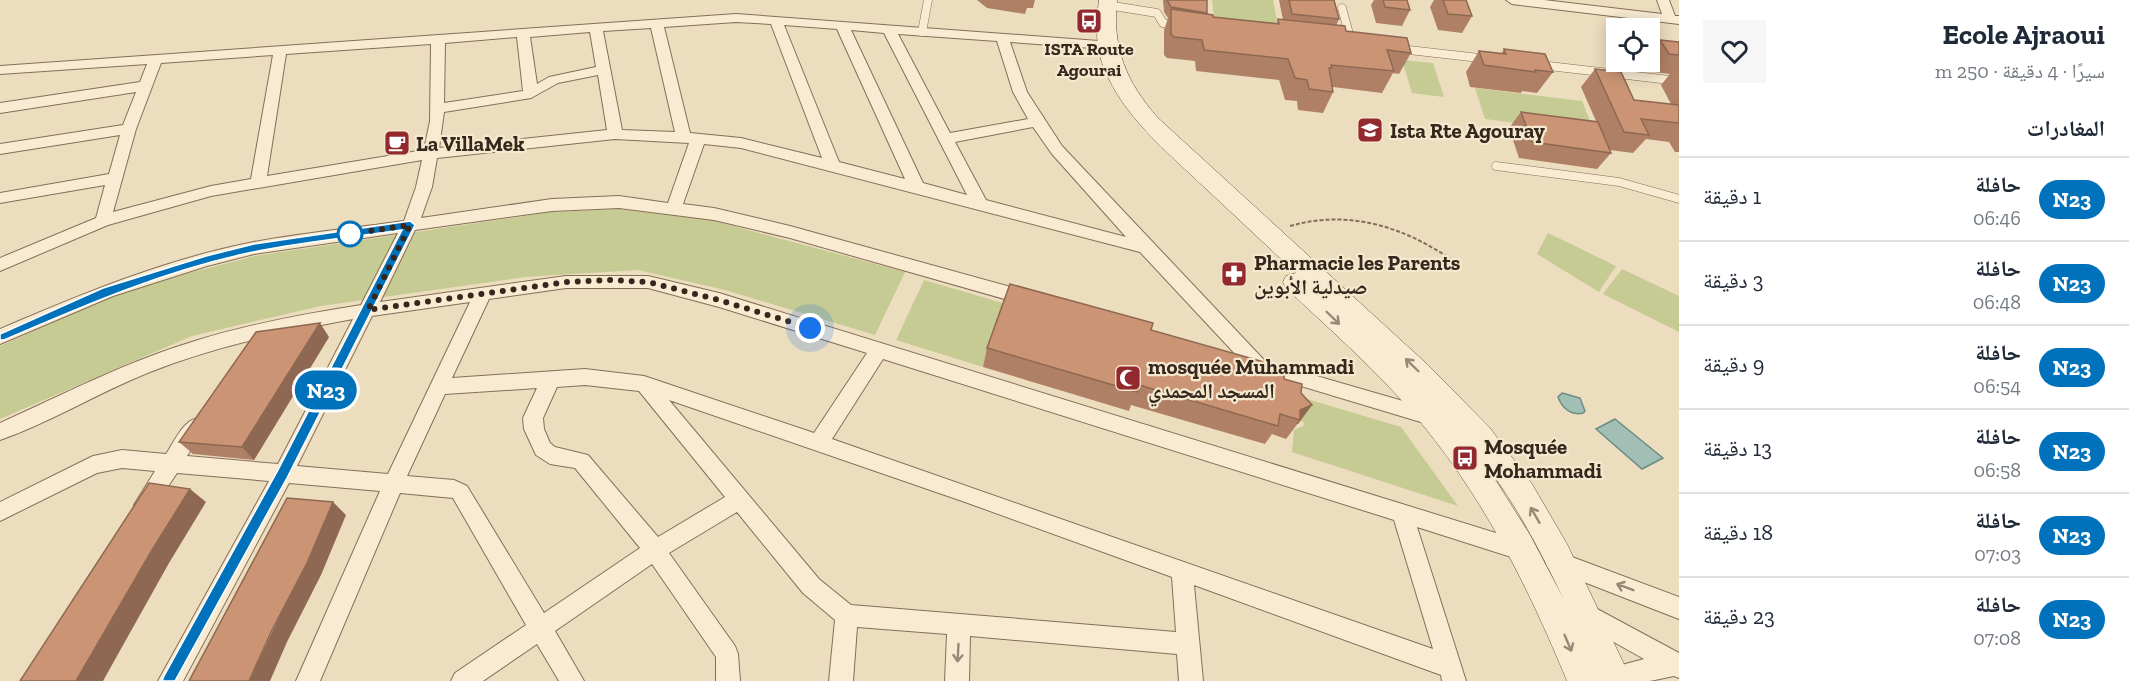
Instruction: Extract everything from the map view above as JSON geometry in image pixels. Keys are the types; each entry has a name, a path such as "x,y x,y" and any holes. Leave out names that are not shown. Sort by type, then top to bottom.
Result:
{"main road":[{"path":"1102,2 1098,45 1092,60 1106,90 1142,135 1434,418 1465,458 1525,551 1547,594 1584,681"},
{"path":"1098,45 1131,100 1269,235 1432,384 1493,452 1530,506 1561,562 1616,679"},
{"path":"1465,458 1493,452"}],"street":[{"path":"1512,0 1550,2 1674,20"},
{"path":"1663,0 1674,20"},
{"path":"0,70 736,18 775,19 889,30 1098,45"},
{"path":"775,19 833,166"},
{"path":"656,22 691,137 674,207"},
{"path":"842,26 917,187"},
{"path":"596,27 615,134"},
{"path":"889,30 980,204"},
{"path":"523,34 531,94"},
{"path":"1002,38 1020,92 1037,122 1057,150 1146,249 1258,366"},
{"path":"170,681 283,474 410,225 424,187 437,110 438,40"},
{"path":"258,181 280,51"},
{"path":"103,221 129,129 155,60"},
{"path":"437,110 531,94 554,80 603,70"},
{"path":"0,108 145,86"},
{"path":"944,139 1037,122"},
{"path":"0,148 129,129"},
{"path":"0,265 103,221 187,196 258,181 430,154 615,134 691,137 741,143 917,187 1146,249"},
{"path":"0,198 114,178"},
{"path":"0,337 107,291 206,260 254,248 552,205 620,202 674,207 790,232 1048,304"},
{"path":"0,432 141,368 195,348 266,328 368,310 566,282 648,282 719,300 1561,562 1679,608"},
{"path":"308,681 394,483 483,293"},
{"path":"245,357 266,328"},
{"path":"819,444 879,350"},
{"path":"1225,356 1434,418"},
{"path":"440,387 551,378 605,377 645,384 1182,570 1452,674"},
{"path":"551,378 533,418 534,429 543,449 550,455 581,461 655,550 727,654 728,681"},
{"path":"645,384 823,598 847,615 1188,644"},
{"path":"133,522 211,406"},
{"path":"0,512 93,465 122,459 448,488 460,492 572,681"},
{"path":"463,681 655,550 741,499"},
{"path":"1403,514 1452,674"},
{"path":"1182,570 1191,681"},
{"path":"1547,594 1677,665"},
{"path":"841,681 847,615"},
{"path":"957,681 959,625"},
{"path":"1616,679 1677,665"}],"lane":[{"path":"922,32 928,0"},
{"path":"1102,2 1156,13 1163,23 1191,28"},
{"path":"1342,8 1352,43"},
{"path":"1340,42 1363,45"},
{"path":"1386,47 1501,60"},
{"path":"1537,64 1679,81"},
{"path":"1496,166 1624,183 1679,199"}],"path":[{"path":"1269,235 1308,222 1350,219 1416,237 1455,262"}],"green space":[{"path":"1212,0 1273,0 1279,31 1215,25"},
{"path":"1402,60 1433,63 1444,97 1412,93"},
{"path":"1475,88 1582,101 1595,133 1485,119"},
{"path":"620,209 711,220 905,272 875,335 725,290 638,270 525,277 321,306 192,336 0,419 0,346 107,298 255,256 551,212"},
{"path":"1548,233 1616,266 1599,292 1537,254"},
{"path":"1622,269 1679,296 1679,332 1603,294"},
{"path":"924,280 1006,304 983,367 896,340"},
{"path":"1297,396 1401,427 1458,506 1292,452 1294,430 1305,425 1296,413"}],"water":[{"path":"1562,393 1580,398 1585,411 1579,414 1568,410 1558,397"},
{"path":"1615,419 1663,458 1642,469 1596,429"}],"building":[{"path":"1167,0 1207,0 1207,13 1171,7"},
{"path":"1289,0 1334,0 1339,19 1292,14"},
{"path":"1383,0 1407,0 1410,10 1385,7"},
{"path":"1443,0 1466,0 1472,16 1448,14"},
{"path":"1171,9 1213,15 1213,17 1279,24 1278,19 1345,26 1346,31 1407,38 1411,53 1387,50 1394,71 1331,65 1332,68 1329,68 1333,92 1309,89 1307,80 1295,78 1288,59 1204,50 1202,40 1174,37 1171,34"},
{"path":"1660,40 1679,42 1679,55 1669,54"},
{"path":"1504,49 1545,54 1553,72 1484,65 1479,51 1506,54"},
{"path":"1595,69 1621,72 1634,100 1679,105 1679,123 1641,119 1649,135 1624,132"},
{"path":"1521,112 1598,122 1611,153 1532,142"},
{"name":"mosquée Muhammadi المسجد المحمدي","path":"1010,284 1153,323 1151,330 1285,368 1284,379 1302,384 1301,393 1312,405 1300,410 1300,420 1280,414 1278,426 1139,385 1137,392 987,348"},
{"path":"320,323 242,447 179,442 256,332"},
{"path":"149,483 190,489 76,681 20,681"},
{"path":"287,498 333,502 307,563 272,630 249,681 189,681"}],"bus line":[{"name":"N23","path":"0,337 107,291 155,274 206,260 254,248 410,225 376,296 283,474 170,681"}],"place":[{"name":"ISTA Route Agourai","path":"1089,21"},
{"name":"Ista Rte Agouray","path":"1370,130"},
{"name":"La VillaMek","path":"397,143"},
{"name":"Pharmacie les Parents صيدلية الأبوين","path":"1234,274"},
{"name":"mosquée Muhammadi المسجد المحمدي","path":"1128,378"},
{"name":"Mosquée Mohammadi","path":"1465,458"}],"route":[{"path":"350,234 410,225 368,310 566,282 610,280 648,282 719,300 810,328"}]}
